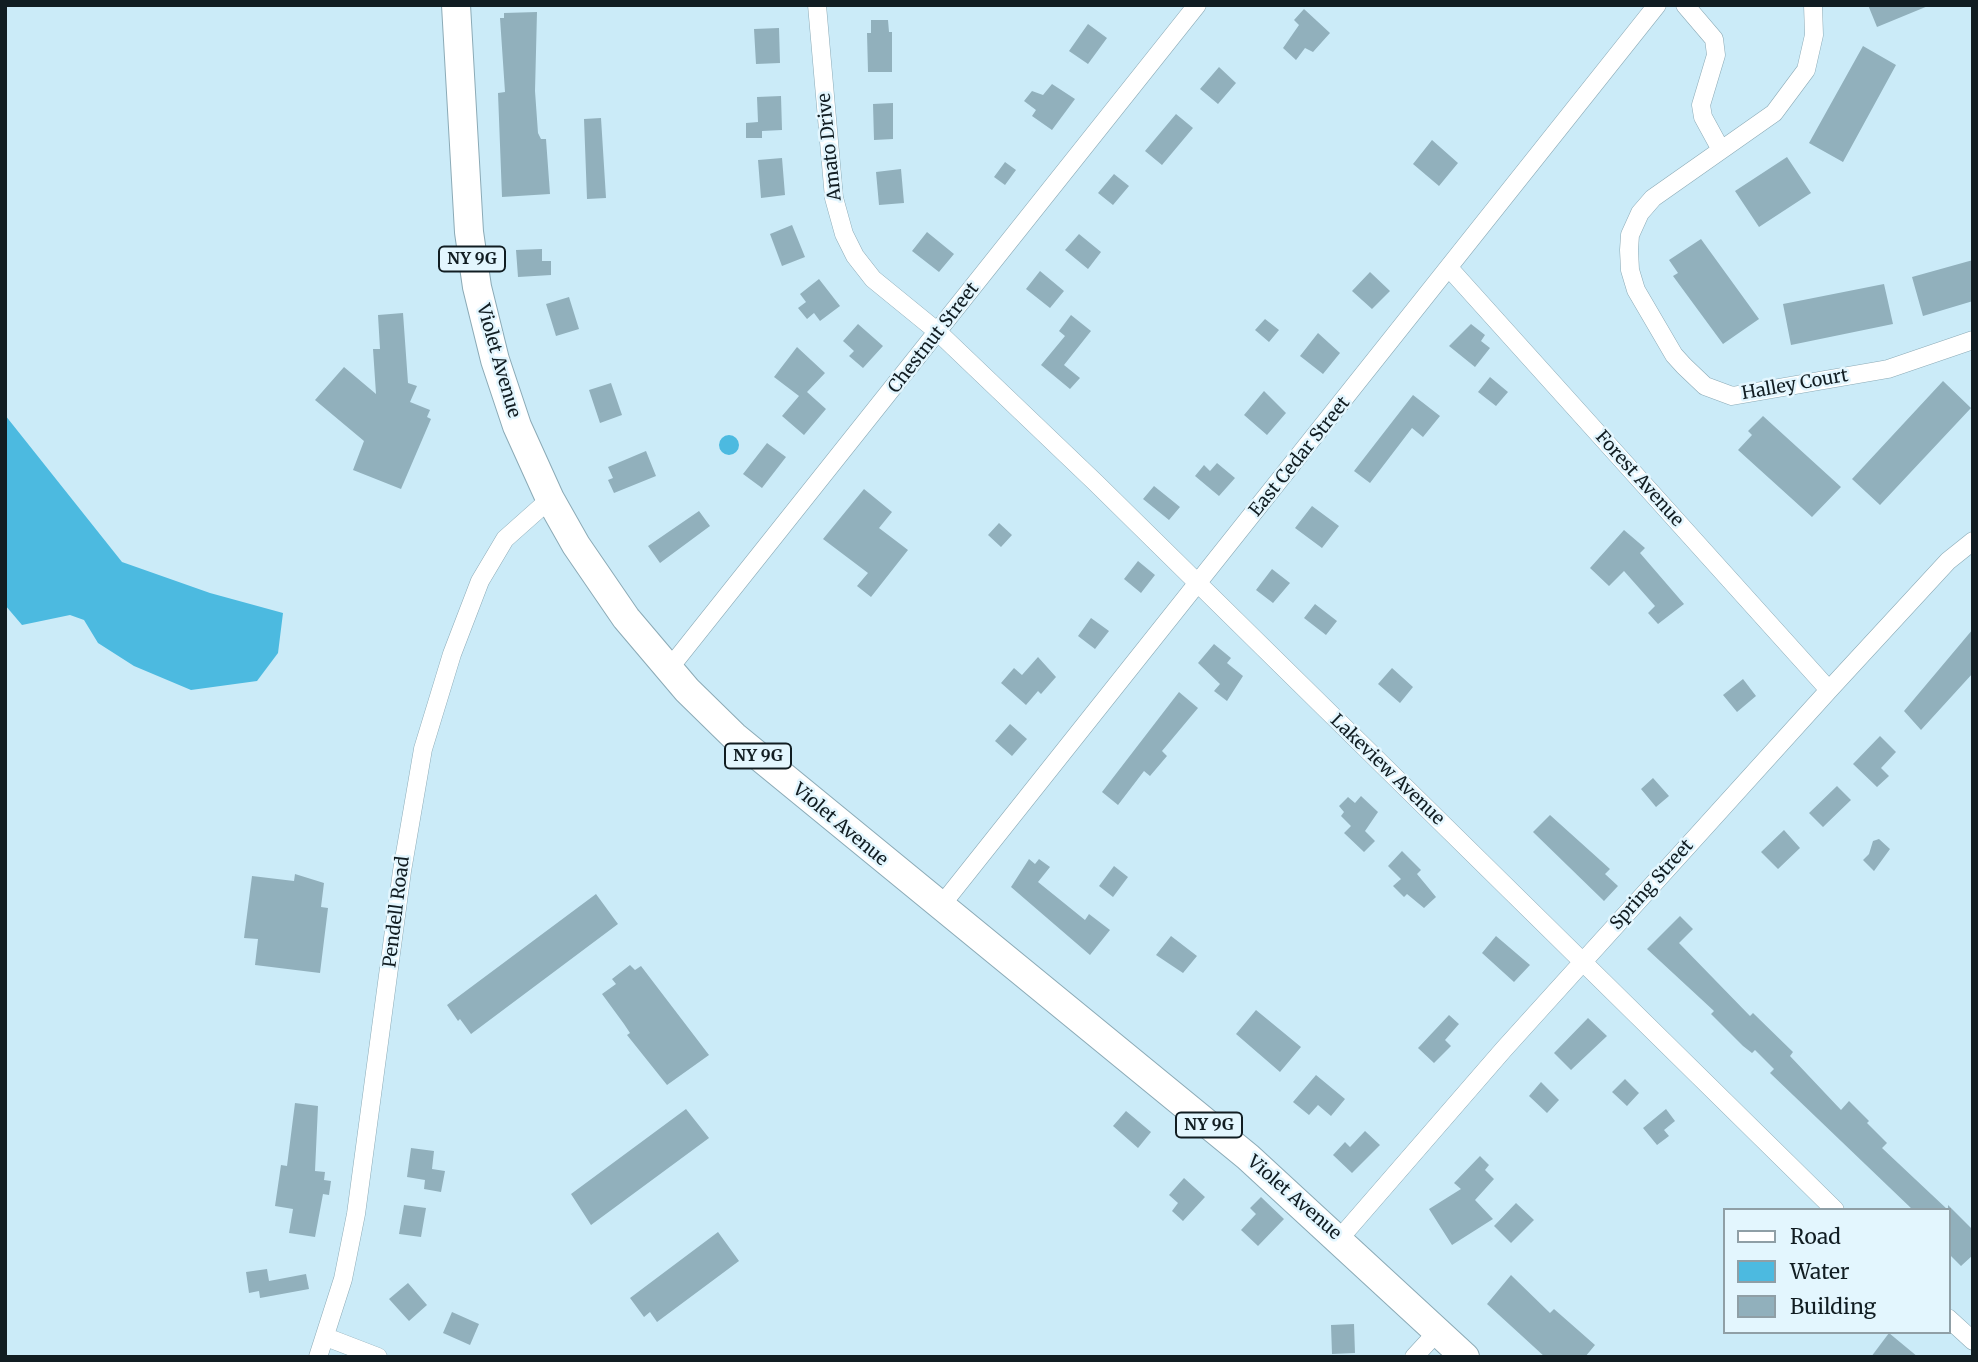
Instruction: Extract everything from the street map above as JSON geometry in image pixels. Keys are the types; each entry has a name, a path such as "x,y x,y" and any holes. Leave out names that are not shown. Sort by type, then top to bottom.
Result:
{"main road":[{"name":"Violet Avenue","path":"457,5 464,190 477,287 505,391 550,499 605,589 668,670 743,743 1248,1157 1340,1238 1465,1357"}],"street":[{"name":"Amato Drive","path":"817,5 834,198 844,234 855,256 873,279 938,332"},
{"name":"Chestnut Street","path":"668,670 1197,5"},
{"name":"East Cedar Street","path":"940,907 1657,5"},
{"path":"1685,5 1714,39 1716,55 1701,105 1703,117 1721,150"},
{"name":"Halley Court","path":"1813,5 1814,35 1806,70 1774,113 1653,198 1640,213 1630,235 1630,270 1647,310 1674,355 1705,386 1732,396 1888,369 1973,340"},
{"name":"Forest Avenue","path":"1450,268 1829,690"},
{"name":"Lakeview Avenue","path":"938,332 1096,483 1833,1208"},
{"name":"Pendell Road","path":"318,1357 343,1279 356,1213 402,871 423,749 452,654 480,581 505,539 550,499"},
{"name":"Spring Street","path":"1340,1238 1583,962 1829,690 1948,561 1973,541"},
{"path":"1950,1320 1973,1341"},
{"path":"1414,1357 1438,1331"},
{"path":"326,1337 378,1357"}],"water":[{"path":"5,415 122,562 210,593 283,613 278,653 257,681 191,690 134,666 98,643 84,620 70,615 22,625 5,605"},
{"path":"729,435 736,438 739,445 736,452 729,455 722,452 719,445 722,438"}],"building":[{"path":"1868,5 1928,5 1928,6 1877,27"},
{"path":"1304,9 1330,33 1313,52 1305,48 1296,60 1283,48 1299,25 1294,20"},
{"path":"537,12 535,91 538,133 541,139 546,139 550,194 502,197 498,93 505,92 500,18 504,18 504,13"},
{"path":"871,20 888,20 889,32 892,32 892,72 868,72 867,33 871,33"},
{"path":"1088,24 1107,38 1088,64 1069,51"},
{"path":"779,28 780,63 756,64 754,29"},
{"path":"1863,46 1896,65 1843,162 1809,143"},
{"path":"1219,67 1236,83 1218,104 1200,89"},
{"path":"1052,84 1075,99 1052,130 1032,116 1036,110 1024,101 1032,91 1043,95"},
{"path":"781,96 782,130 762,131 762,138 746,138 746,123 758,122 757,97"},
{"path":"893,103 893,139 874,140 873,104"},
{"path":"1176,114 1193,128 1162,165 1145,151"},
{"path":"601,118 606,198 587,199 584,119"},
{"path":"1432,140 1458,163 1439,186 1413,164"},
{"path":"1787,157 1811,193 1759,227 1735,191"},
{"path":"782,158 785,195 761,198 758,160"},
{"path":"1005,162 1016,170 1005,185 994,177"},
{"path":"901,169 904,203 879,205 876,172"},
{"path":"1114,174 1129,186 1113,205 1098,193"},
{"path":"792,225 805,257 782,266 770,234"},
{"path":"927,232 954,254 939,272 912,251"},
{"path":"1079,234 1101,252 1088,269 1065,250"},
{"path":"1701,239 1759,319 1723,344 1673,276 1678,273 1669,260"},
{"path":"542,249 542,261 551,261 551,275 518,277 516,250"},
{"path":"1973,260 1973,301 1923,316 1912,277"},
{"path":"1040,271 1064,291 1050,308 1026,289"},
{"path":"1370,272 1390,291 1372,309 1352,291"},
{"path":"819,279 840,306 820,321 814,313 807,319 798,308 806,302 800,294"},
{"path":"1884,284 1893,324 1791,345 1783,304"},
{"path":"569,297 579,329 556,336 546,304"},
{"path":"403,313 408,383 417,386 410,402 430,410 427,417 431,419 401,489 353,470 364,441 315,400 344,367 376,394 373,349 380,349 378,315"},
{"path":"1071,315 1091,331 1064,365 1080,378 1070,389 1041,365 1065,336 1059,331"},
{"path":"1265,319 1279,330 1269,342 1255,330"},
{"path":"858,324 883,346 863,368 849,356 854,351 843,341"},
{"path":"1471,324 1485,335 1481,341 1490,348 1475,367 1449,346"},
{"path":"1318,333 1340,353 1323,374 1300,356"},
{"path":"797,347 825,373 807,392 826,409 804,435 782,416 799,396 774,377"},
{"path":"1490,377 1508,392 1496,406 1478,392"},
{"path":"1943,381 1971,408 1880,505 1852,479"},
{"path":"611,383 622,415 600,423 589,390"},
{"path":"1264,391 1286,413 1267,435 1244,415"},
{"path":"1413,395 1440,416 1423,437 1412,428 1370,483 1354,471"},
{"path":"1763,416 1841,487 1812,517 1738,450 1752,435 1748,431"},
{"path":"767,443 786,457 762,488 743,474"},
{"path":"646,451 656,476 614,493 608,480 613,478 608,467"},
{"path":"1217,463 1235,478 1219,496 1195,476 1204,465 1210,471"},
{"path":"1154,486 1180,507 1169,520 1143,499"},
{"path":"864,489 892,512 879,528 908,550 871,597 857,586 868,573 823,539"},
{"path":"1312,506 1339,526 1322,548 1295,528"},
{"path":"699,511 710,526 660,563 648,546"},
{"path":"999,523 1012,535 1001,547 988,535"},
{"path":"1624,530 1645,548 1640,553 1684,604 1658,624 1648,613 1655,606 1624,571 1609,586 1590,568"},
{"path":"1138,561 1155,575 1141,593 1124,579"},
{"path":"1272,569 1290,583 1273,603 1256,590"},
{"path":"1315,604 1337,621 1326,635 1304,618"},
{"path":"1091,618 1109,631 1095,649 1078,636"},
{"path":"1973,629 1973,673 1921,730 1904,711"},
{"path":"1214,644 1231,658 1227,663 1243,676 1227,701 1214,691 1220,684 1198,663"},
{"path":"1038,657 1056,677 1041,694 1038,691 1026,705 1001,683 1014,668 1022,675"},
{"path":"1392,668 1413,687 1400,703 1378,684"},
{"path":"1743,679 1756,696 1737,712 1723,695"},
{"path":"1179,692 1198,708 1162,751 1167,756 1150,776 1144,771 1118,805 1102,792"},
{"path":"1010,724 1027,739 1012,756 995,741"},
{"path":"1880,736 1896,752 1881,768 1889,776 1877,787 1853,764"},
{"path":"1653,778 1669,796 1656,807 1641,789"},
{"path":"1837,786 1851,800 1823,827 1809,813"},
{"path":"1361,796 1378,812 1365,831 1375,841 1364,852 1344,833 1351,826 1341,816 1344,812 1339,806 1348,797 1355,803"},
{"path":"1550,815 1610,869 1605,874 1618,886 1604,901 1533,832"},
{"path":"1784,830 1800,848 1778,869 1761,852"},
{"path":"1879,839 1890,849 1874,871 1863,860 1869,854 1873,841"},
{"path":"1402,851 1421,870 1417,874 1436,897 1424,908 1407,894 1404,897 1393,886 1401,879 1388,866"},
{"path":"1029,859 1035,864 1039,859 1050,867 1038,882 1085,920 1089,914 1110,930 1090,955 1011,887"},
{"path":"1114,866 1128,877 1113,897 1099,886"},
{"path":"295,874 324,883 321,907 328,908 320,973 255,965 258,939 244,938 252,876 294,881"},
{"path":"596,894 618,924 471,1034 447,1005"},
{"path":"1680,916 1693,929 1679,943 1750,1016 1753,1013 1793,1052 1790,1056 1841,1110 1849,1101 1887,1143 1882,1148 1946,1208 1911,1208 1770,1073 1774,1069 1755,1050 1752,1053 1743,1046 1711,1014 1714,1011 1647,949"},
{"path":"1171,936 1197,956 1183,973 1156,955"},
{"path":"1496,936 1530,965 1514,982 1482,953"},
{"path":"630,965 635,970 641,966 709,1055 667,1085 627,1035 630,1033 602,994 616,984 612,979"},
{"path":"1256,1010 1301,1047 1280,1072 1236,1034"},
{"path":"1449,1015 1459,1024 1445,1040 1451,1046 1434,1063 1418,1048"},
{"path":"1588,1018 1607,1036 1571,1070 1554,1053"},
{"path":"1316,1075 1345,1099 1331,1116 1318,1105 1309,1115 1293,1102"},
{"path":"1625,1079 1639,1093 1627,1106 1612,1092"},
{"path":"1541,1082 1559,1100 1547,1113 1529,1096"},
{"path":"295,1103 318,1106 315,1171 325,1172 324,1180 331,1181 329,1195 323,1194 315,1237 289,1233 293,1209 275,1206 281,1165 287,1166"},
{"path":"686,1109 709,1138 591,1225 571,1194"},
{"path":"1666,1109 1675,1121 1664,1130 1669,1136 1657,1145 1643,1128"},
{"path":"1126,1111 1151,1132 1138,1148 1113,1126"},
{"path":"1365,1131 1380,1145 1352,1173 1333,1155 1345,1142 1350,1147"},
{"path":"411,1148 434,1151 432,1169 445,1171 441,1192 424,1189 425,1180 407,1177"},
{"path":"1480,1156 1489,1165 1485,1170 1494,1179 1475,1200 1493,1219 1452,1245 1429,1209 1461,1189 1454,1183"},
{"path":"1184,1178 1205,1197 1183,1221 1172,1211 1178,1203 1169,1195"},
{"path":"1261,1197 1284,1219 1258,1246 1241,1230 1256,1214 1250,1208"},
{"path":"1516,1203 1534,1220 1511,1243 1494,1226"},
{"path":"404,1205 426,1208 421,1237 399,1234"},
{"path":"1948,1205 1973,1230 1973,1255 1961,1266 1950,1255"},
{"path":"718,1232 739,1261 657,1322 650,1312 644,1317 630,1298"},
{"path":"267,1269 269,1281 306,1274 309,1289 260,1298 259,1291 249,1293 246,1272"},
{"path":"1511,1275 1550,1313 1554,1309 1595,1345 1585,1357 1545,1357 1487,1304"},
{"path":"408,1283 427,1305 409,1321 389,1299"},
{"path":"452,1312 479,1324 470,1345 443,1333"},
{"path":"1354,1324 1355,1353 1332,1354 1331,1325"},
{"path":"1890,1334 1918,1357 1871,1357"}]}
